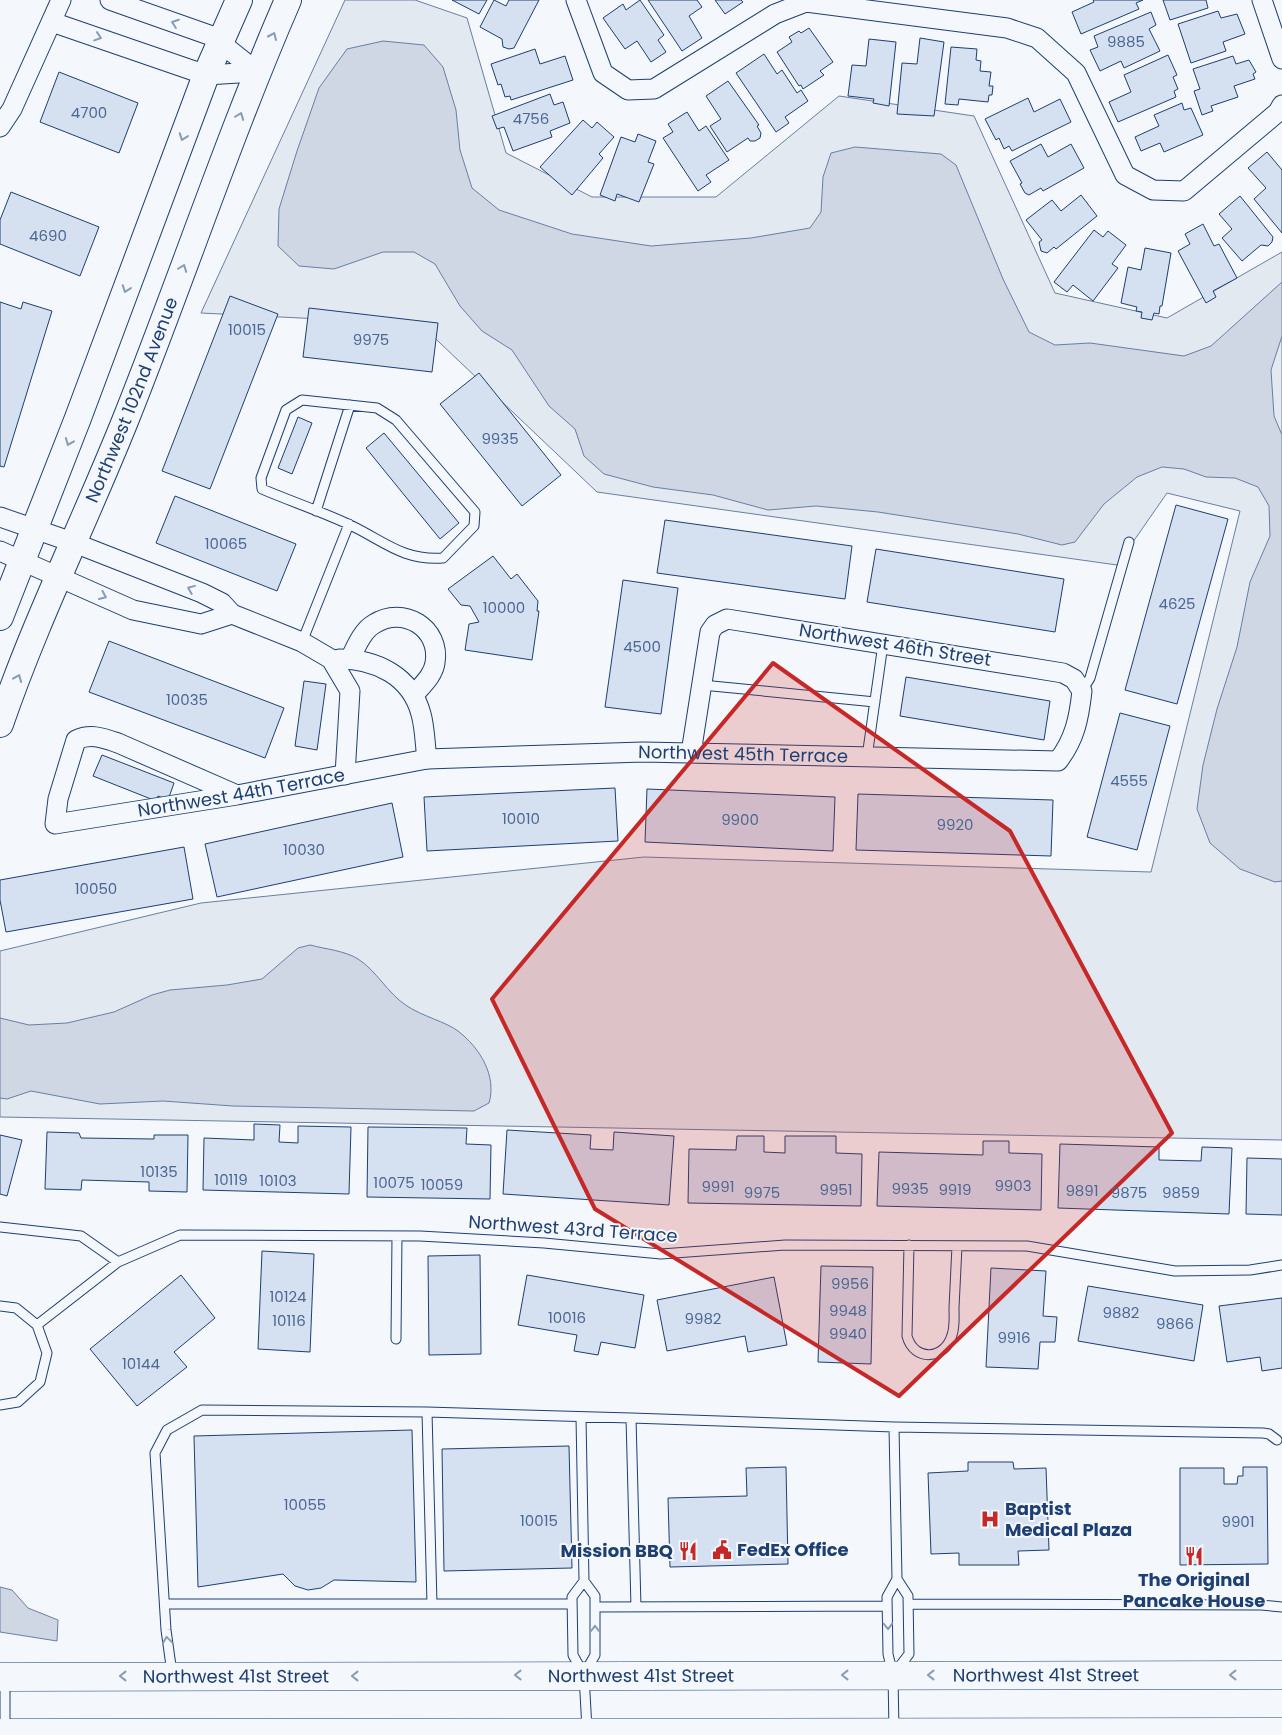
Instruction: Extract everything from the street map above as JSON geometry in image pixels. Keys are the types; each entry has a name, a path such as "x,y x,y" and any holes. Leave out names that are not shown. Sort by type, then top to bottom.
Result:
{"main road":[{"name":"Northwest 41st Street","path":"2,1677 1282,1675"},
{"path":"4,1734 1123,1734 1282,1732"}],"street":[{"path":"0,127 12,109 61,0"},
{"path":"110,0 220,41 257,72"},
{"path":"0,617 10,556 35,528 206,75 239,0"},
{"name":"Northwest 102nd Avenue","path":"0,724 72,542 126,418 257,72 288,0"},
{"path":"576,0 603,73 628,90 654,89 774,14 806,2 1007,28 1037,38 1076,73 1125,174 1153,190 1184,190 1278,112 1282,105"},
{"path":"1262,0 1282,59"},
{"path":"52,22 206,75 257,72"},
{"path":"0,517 35,528 202,593 222,602 232,614 302,642 331,659 350,691 345,775"},
{"path":"10,556 133,610 200,624 232,614"},
{"path":"350,659 363,635 372,625 384,618 398,616 412,619 428,632 436,650 435,664 430,677 414,695"},
{"name":"Northwest 46th Street","path":"702,684 710,632 715,625 726,619 1018,664 1063,673 1078,685"},
{"path":"331,659 350,659 371,663 402,679 414,695 422,714 427,759"},
{"path":"691,753 702,684"},
{"name":"Northwest 45th Terrace","path":"427,759 643,752 1058,761 1070,746 1078,723 1078,685"},
{"name":"Northwest 44th Terrace","path":"237,795 118,743 86,735 76,740 58,799 55,824 237,795 427,759"}],"lane":[{"path":"302,400 350,405 377,408 396,420 475,512 474,526 443,558 425,559 405,554 349,524 262,489 261,478 286,410 302,400"},
{"path":"316,511 350,405"},
{"path":"302,642 349,524"},
{"path":"1078,685 1090,678 1129,542"},
{"path":"867,757 883,644"},
{"path":"702,684 875,702"},
{"path":"0,1227 81,1236 118,1262"},
{"name":"Northwest 43rd Terrace","path":"37,1325 118,1262 180,1235 397,1236 544,1244 661,1254 785,1244 1027,1246 1175,1271 1250,1270 1282,1265"},
{"path":"396,1339 397,1236"},
{"path":"909,1245 907,1336 909,1344 915,1351 930,1356 944,1350 953,1334 957,1246"},
{"path":"0,1306 16,1308 37,1325 47,1353 40,1382 18,1402 0,1405"},
{"path":"172,1676 164,1604 155,1453 167,1430 202,1410 427,1412 894,1426 1263,1433 1269,1434 1277,1440"},
{"path":"427,1412 432,1604"},
{"path":"581,1417 584,1581 595,1596 595,1655 584,1675"},
{"path":"631,1418 636,1607"},
{"path":"894,1426 897,1579 887,1597 888,1654 893,1675 894,1734"},
{"path":"893,1675 909,1654 908,1596 897,1579"},
{"path":"584,1581 572,1597 572,1604 573,1655 584,1675 587,1734"},
{"path":"164,1604 572,1604"},
{"path":"909,1604 1261,1605 1282,1607"},
{"path":"595,1607 887,1606"},
{"path":"2,1677 4,1734"}],"highlighted area":[{"path":"773,663 1010,831 1172,1133 899,1396 595,1209 492,999"}],"shaded area":[{"path":"345,0 415,0 467,18 506,153 592,197 716,197 839,96 974,116 1055,293 1167,318 1282,252 1282,1140 0,1117 0,951 201,903 644,857 1151,872 1240,511 1167,493 1117,565 597,492 420,324 201,313"},
{"path":"383,41 424,45 443,67 456,110 460,150 472,188 499,210 572,234 651,246 751,238 810,228 821,212 823,177 831,153 855,147 941,154 956,165 1003,279 1029,332 1055,345 1090,343 1184,356 1211,346 1282,282 1282,336 1271,370 1274,416 1282,435 1282,881 1275,882 1240,869 1210,843 1197,809 1203,765 1217,709 1237,647 1250,582 1270,536 1269,506 1258,487 1235,478 1206,477 1184,469 1162,467 1137,477 1104,504 1075,542 1062,545 1018,534 878,512 816,506 768,510 713,495 653,487 604,474 584,456 575,429 549,406 512,350 482,331 460,306 435,264 414,252 383,252 334,269 299,266 278,246 279,209 319,88 347,49"},
{"path":"310,945 353,956 365,964 400,1001 420,1013 453,1028 466,1038 480,1054 489,1073 491,1093 489,1103 474,1111 233,1106 163,1101 100,1104 31,1091 7,1099 0,1098 0,1018 29,1025 67,1023 114,1012 152,995 170,990 227,985 262,979 298,948"},
{"path":"0,1587 12,1590 28,1608 58,1620 57,1641 0,1632"}],"building":[{"path":"452,0 487,0 479,14"},
{"path":"494,0 506,6 509,0 539,0 514,48 503,47 502,39 480,27"},
{"path":"640,0 664,35 658,40 666,52 651,62 637,41 625,49 603,18 623,4 626,10"},
{"path":"648,0 697,0 702,7 689,16 702,38 682,51"},
{"path":"715,0 741,0 743,2 725,14"},
{"path":"1093,0 1143,0 1136,3 1139,9 1081,34 1072,12 1094,2"},
{"path":"1163,0 1206,0 1208,8 1170,20"},
{"path":"1218,11 1221,18 1237,14 1245,34 1223,42 1226,51 1191,63 1178,24"},
{"path":"1151,12 1156,25 1149,29 1160,51 1124,68 1121,61 1100,71 1090,50 1098,47 1094,36"},
{"path":"809,28 833,62 820,71 824,75 803,89 801,85 799,86 777,52 792,42 789,37"},
{"path":"920,38 944,42 934,116 897,114 902,63 917,64"},
{"path":"869,39 896,42 889,106 873,103 874,99 848,96 852,65 866,66"},
{"path":"951,47 977,49 976,60 981,61 980,71 991,72 989,86 993,86 992,95 989,95 988,102 959,99 958,105 945,104"},
{"path":"535,49 540,64 565,56 573,80 511,100 510,96 505,97 501,84 498,85 491,64"},
{"path":"764,54 777,74 782,70 797,93 801,90 808,101 785,117 789,123 776,132 736,73"},
{"path":"1168,55 1177,75 1173,77 1178,89 1174,91 1176,97 1118,122 1109,102 1131,92 1124,75"},
{"path":"1233,56 1236,64 1249,60 1256,72 1253,74 1255,79 1234,86 1238,97 1211,106 1213,111 1202,115 1194,91 1200,89 1193,69"},
{"path":"59,72 138,103 119,153 40,122"},
{"path":"728,81 759,125 757,126 761,133 760,138 755,141 750,141 748,138 727,152 710,126 721,119 706,96"},
{"path":"550,94 554,105 563,102 570,123 550,131 552,137 513,151 504,127 497,129 492,116"},
{"path":"1028,98 1034,112 1060,99 1071,122 1012,151 1009,146 1004,149 999,138 996,140 985,119"},
{"path":"1182,103 1184,110 1191,108 1203,135 1164,152 1160,143 1141,151 1135,137 1159,126 1154,115"},
{"path":"687,112 699,131 706,126 729,160 706,175 711,182 698,191 663,138 673,132 668,124"},
{"path":"583,120 592,128 597,122 614,137 599,154 603,158 572,195 540,167"},
{"path":"638,134 656,141 648,162 654,164 639,202 617,194 615,201 600,195 621,137 635,142"},
{"path":"1041,144 1048,157 1071,144 1084,168 1043,191 1041,188 1029,195 1025,193 1020,184 1022,183 1010,161"},
{"path":"1267,152 1282,170 1282,233 1254,199 1266,188 1248,168"},
{"path":"11,192 99,227 80,276 0,244 0,220"},
{"path":"1081,195 1097,216 1056,249 1054,247 1047,253 1041,251 1039,242 1042,240 1026,220 1052,200 1061,211"},
{"path":"1240,196 1273,237 1272,242 1268,246 1261,245 1242,261 1222,238 1232,229 1219,214"},
{"path":"1203,224 1214,246 1219,244 1237,278 1213,291 1216,297 1206,303 1178,251 1190,244 1185,234"},
{"path":"1094,230 1103,237 1108,231 1126,245 1112,264 1118,268 1093,301 1073,285 1067,292 1054,282"},
{"path":"1145,248 1171,253 1162,306 1160,306 1159,314 1154,313 1152,320 1141,318 1142,312 1136,311 1137,307 1121,303 1128,267 1141,270"},
{"path":"230,296 278,314 210,489 162,471"},
{"path":"0,302 21,309 23,302 52,311 4,467 0,466"},
{"path":"309,308 438,323 432,372 303,357"},
{"path":"479,373 561,475 522,506 440,404"},
{"path":"298,417 312,423 292,474 278,468"},
{"path":"384,433 459,523 440,539 366,448"},
{"path":"175,496 296,544 277,591 156,543"},
{"path":"1176,505 1228,519 1177,704 1125,690"},
{"path":"665,520 852,546 845,599 657,573"},
{"path":"876,549 1064,579 1055,632 867,602"},
{"path":"493,556 511,579 517,574 538,601 537,611 539,611 532,660 465,650 469,624 479,622 470,606 461,605 448,589"},
{"path":"623,580 678,588 661,714 605,707"},
{"path":"109,641 284,708 265,758 89,692"},
{"path":"906,677 1050,701 1044,740 900,716"},
{"path":"304,681 326,684 317,750 295,746"},
{"path":"1120,713 1170,726 1137,850 1087,837"},
{"path":"102,755 174,783 168,800 158,796 156,801 93,776"},
{"path":"615,788 618,841 427,851 424,797"},
{"path":"647,789 835,797 833,851 645,842"},
{"path":"858,794 1053,800 1051,856 856,850"},
{"path":"392,803 403,857 217,897 205,844"},
{"path":"184,847 193,899 6,932 0,900 0,880"},
{"path":"254,1124 280,1125 279,1142 298,1143 298,1126 351,1127 349,1194 203,1190 204,1138 254,1140"},
{"path":"368,1127 467,1128 466,1144 491,1145 490,1199 367,1197"},
{"path":"507,1130 591,1135 590,1149 613,1150 614,1132 674,1136 669,1205 503,1194"},
{"path":"47,1132 79,1133 81,1138 154,1139 154,1135 188,1135 187,1192 149,1191 149,1182 82,1180 81,1190 45,1189"},
{"path":"0,1135 22,1140 7,1196 0,1194"},
{"path":"737,1136 764,1136 764,1152 785,1153 785,1136 836,1136 836,1153 862,1154 861,1206 688,1203 689,1149 736,1150"},
{"path":"983,1141 1009,1141 1009,1153 1042,1154 1041,1210 877,1206 879,1152 983,1155"},
{"path":"1060,1144 1159,1147 1159,1160 1201,1161 1202,1147 1232,1148 1229,1214 1058,1208"},
{"path":"1247,1158 1282,1159 1282,1215 1246,1214"},
{"path":"262,1251 314,1254 310,1352 258,1349"},
{"path":"480,1255 481,1354 429,1355 428,1256"},
{"path":"821,1266 873,1267 871,1364 818,1362"},
{"path":"991,1268 1046,1271 1043,1316 1057,1317 1055,1342 1040,1342 1038,1369 986,1367"},
{"path":"181,1275 215,1318 174,1352 187,1367 137,1406 90,1349"},
{"path":"527,1275 644,1295 635,1348 601,1342 598,1355 574,1351 577,1335 518,1325"},
{"path":"774,1277 787,1345 748,1352 745,1336 667,1351 657,1300"},
{"path":"1088,1286 1203,1305 1194,1361 1078,1341"},
{"path":"1282,1298 1282,1368 1262,1371 1260,1357 1227,1362 1219,1306"},
{"path":"412,1430 416,1582 334,1580 321,1588 308,1590 295,1586 283,1574 198,1587 194,1436"},
{"path":"569,1446 572,1568 444,1571 442,1449"},
{"path":"968,1462 1013,1462 1014,1469 1046,1468 1049,1550 1018,1551 1019,1565 959,1565 959,1553 931,1554 928,1473 968,1471"},
{"path":"786,1467 788,1564 670,1567 668,1498 747,1496 746,1468"},
{"path":"1243,1467 1267,1467 1268,1564 1180,1565 1180,1468 1224,1468 1224,1484 1237,1484 1238,1476 1243,1476"}],"place":[{"name":"Baptist Medical Plaza","path":"990,1519"},
{"name":"FedEx Office","path":"722,1550"},
{"name":"Mission BBQ","path":"688,1551"},
{"name":"The Original Pancake House","path":"1194,1556"}]}
